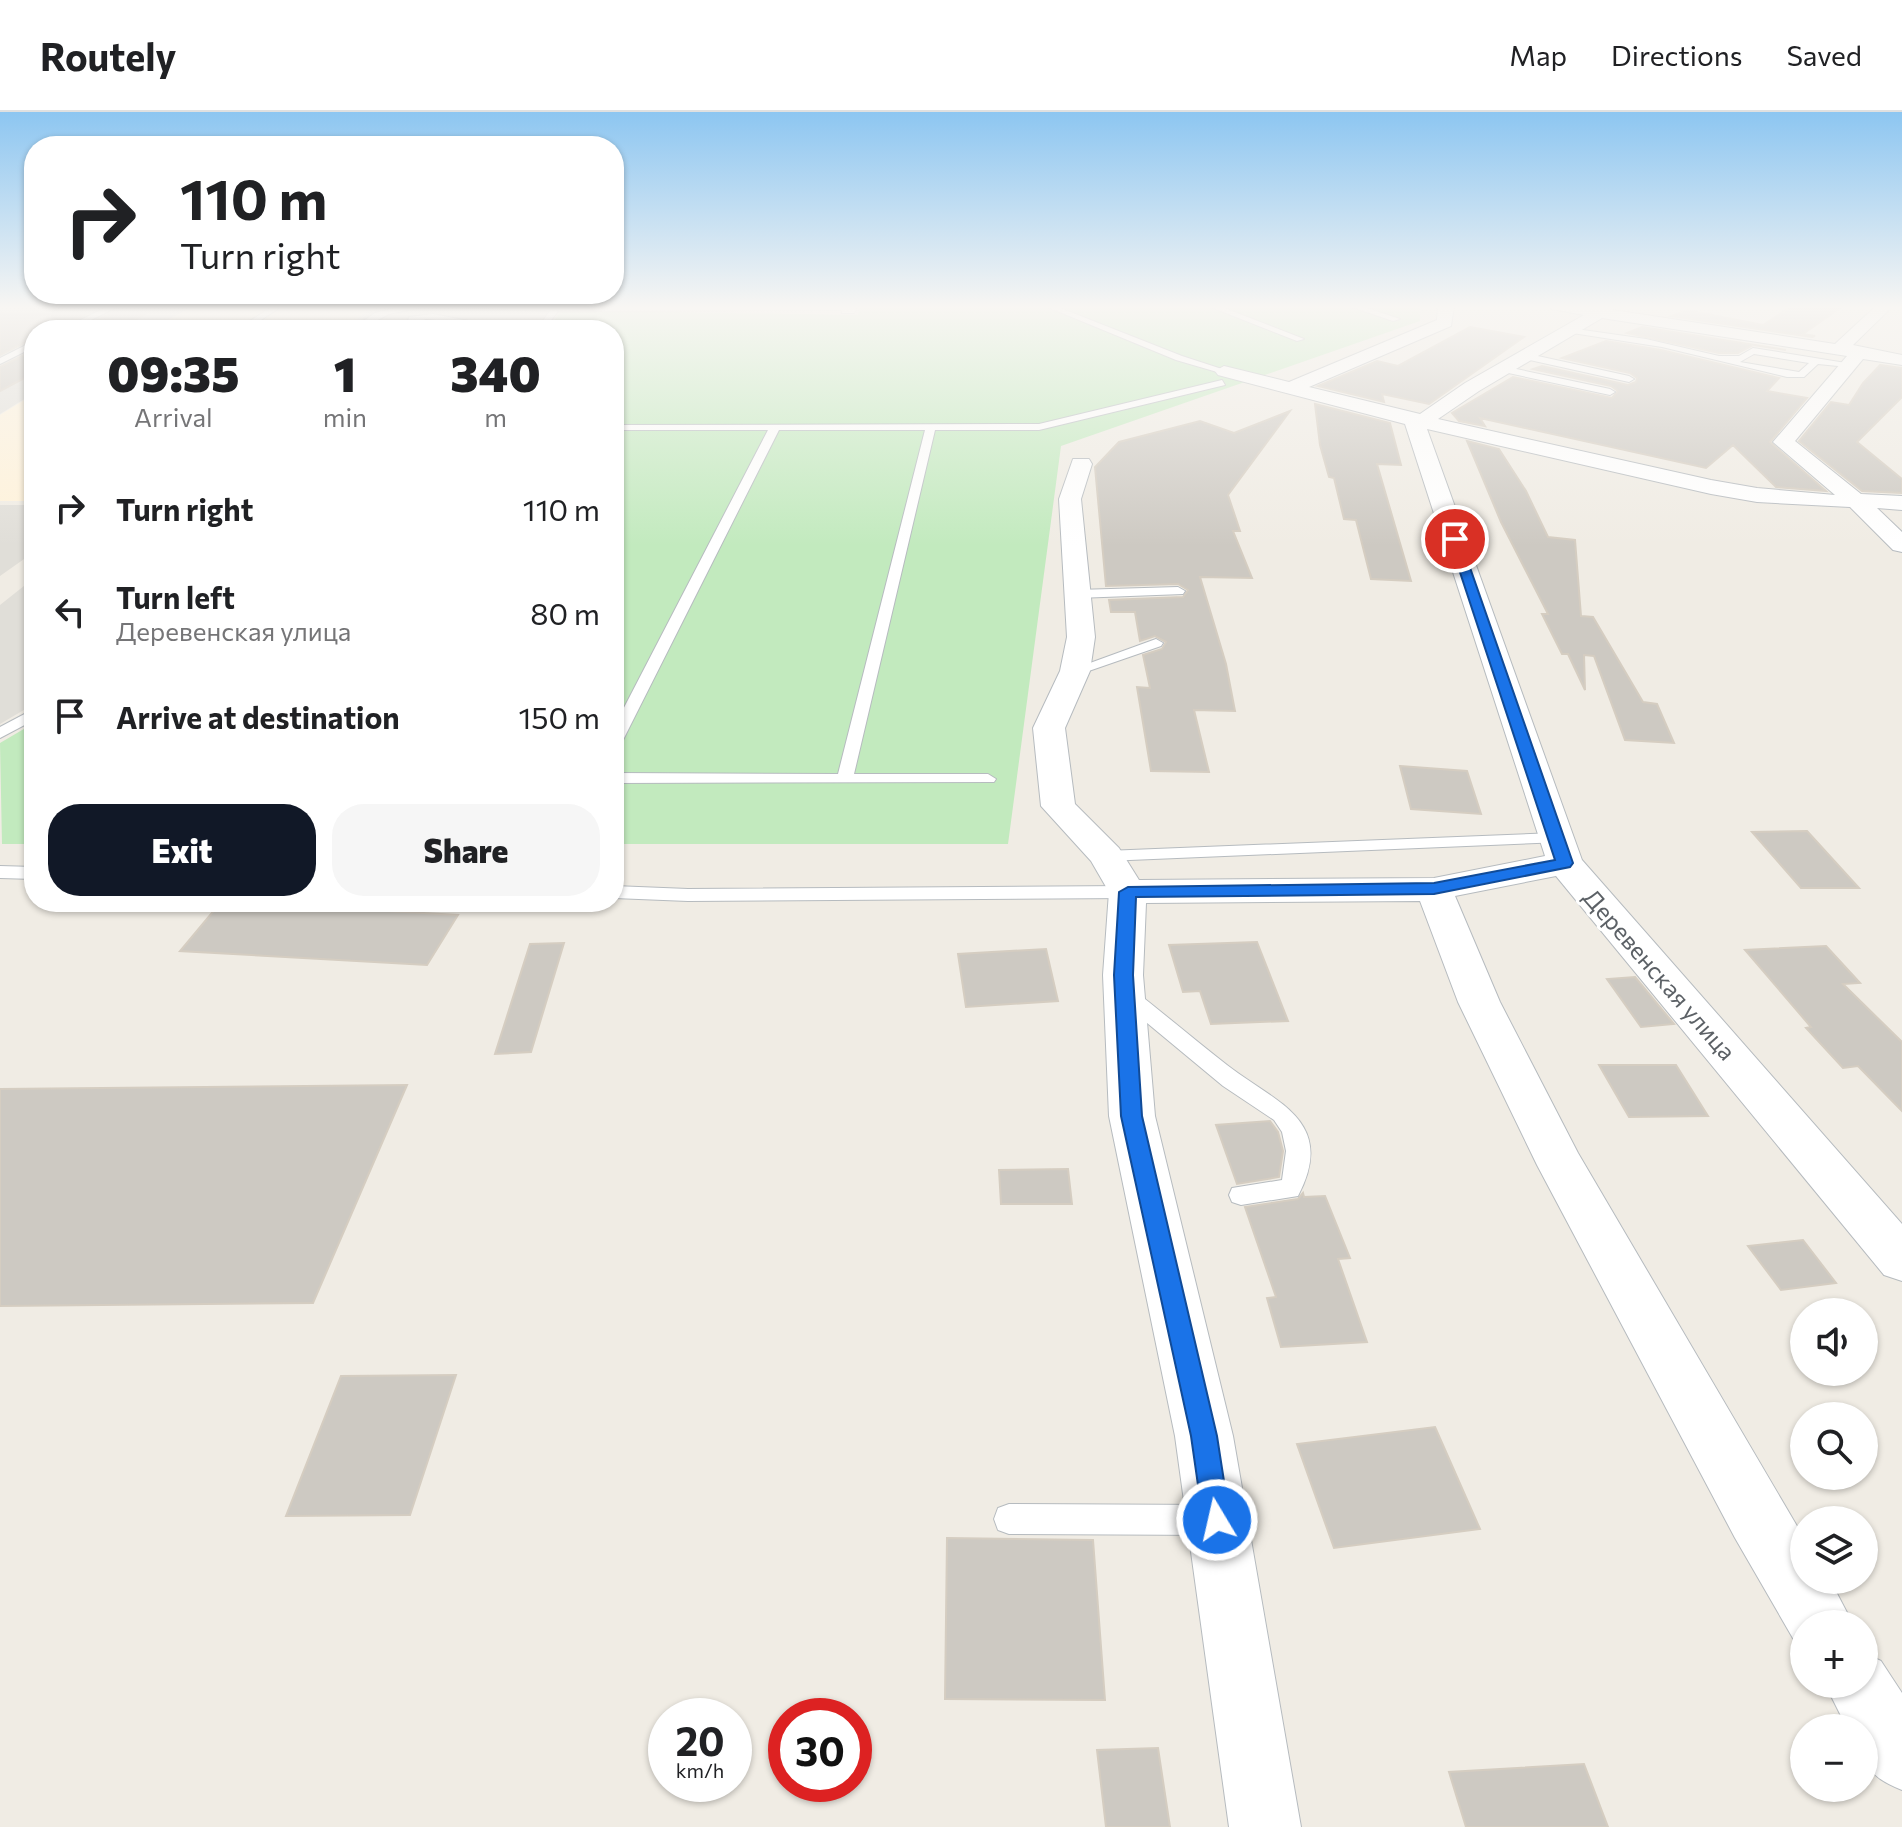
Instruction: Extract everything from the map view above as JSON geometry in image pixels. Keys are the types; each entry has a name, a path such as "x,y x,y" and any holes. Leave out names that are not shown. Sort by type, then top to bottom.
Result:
{"street":[{"path":"1286,386 1414,420 1727,490 1835,502 1902,503"},
{"path":"1414,420 1425,419 1476,386"},
{"path":"1830,386 1783,442 1855,500 1902,545"},
{"name":"Деревенская улица","path":"1414,420 1560,850 1902,1260"},
{"path":"1081,464 1070,499 1081,637 1075,671 1049,728 1058,806 1117,874 1132,1116 1204,1436 1265,1827"},
{"path":"1117,874 1434,889 1560,850"},
{"path":"1434,889 1479,1002 1561,1165 1756,1517 1812,1610"},
{"path":"1867,1698 1902,1756"}],"lane":[{"path":"624,427 1039,427 1190,386"},
{"path":"1582,386 1610,392"},
{"path":"624,722 775,427"},
{"path":"845,779 931,427"},
{"path":"1077,594 1178,591"},
{"path":"1075,671 1156,643"},
{"path":"0,733 24,720"},
{"path":"624,778 988,779"},
{"path":"624,892 703,895 1560,850"},
{"path":"0,872 24,873"},
{"path":"1124,993 1231,1080 1281,1112 1292,1130 1299,1153 1299,1172 1290,1189 1241,1195"},
{"path":"1009,1519 1217,1520"}],"shaded area":[{"path":"0,386 24,386 24,399 0,414"},
{"path":"24,400 24,501 0,501 0,415"},
{"path":"0,505 24,505 24,559 0,576"},
{"path":"24,586 24,710 0,724 0,605"}],"green space":[{"path":"624,386 1233,386 1061,446 1008,844 624,844"},
{"path":"24,729 24,844 2,844 0,743"}],"building":[{"path":"1318,386 1454,386 1429,404 1382,394 1384,402"},
{"path":"1498,386 1556,386 1612,398 1618,391 1611,386 1772,386 1767,391 1807,398 1770,442 1826,491 1776,487 1733,445 1706,468 1480,418 1485,426 1459,421 1452,413"},
{"path":"1861,386 1902,386 1902,397 1857,442 1902,479 1902,493 1862,491 1799,441 1831,402 1849,405"},
{"path":"1315,404 1390,423 1401,465 1377,464 1411,581 1371,579 1356,520 1344,519 1334,478 1329,477 1320,445"},
{"path":"1290,411 1228,495 1240,531 1233,531 1252,578 1200,577 1226,664 1235,711 1194,710 1209,772 1151,771 1137,687 1150,688 1143,655 1162,649 1166,642 1155,636 1140,641 1135,612 1111,612 1109,600 1183,597 1188,590 1178,584 1106,586 1095,467 1119,442 1200,421 1234,433"},
{"path":"1467,441 1499,449 1526,491 1548,537 1575,540 1581,616 1593,617 1643,702 1657,704 1674,743 1625,740 1594,656 1584,655 1585,690 1568,654 1562,654 1542,614 1548,614 1501,522"},
{"path":"1400,766 1467,771 1481,814 1411,809"},
{"path":"1807,831 1859,888 1801,888 1752,832"},
{"path":"213,912 458,915 427,965 180,951"},
{"path":"1257,942 1288,1021 1211,1024 1200,991 1183,992 1169,945"},
{"path":"564,943 531,1052 495,1054 530,944"},
{"path":"1826,946 1860,983 1843,984 1902,1042 1902,1111 1858,1066 1843,1068 1806,1028 1811,1027 1745,950"},
{"path":"1046,949 1058,1001 966,1007 958,954"},
{"path":"1635,977 1674,1024 1641,1027 1607,979"},
{"path":"1599,1065 1676,1065 1708,1116 1629,1117"},
{"path":"407,1085 313,1303 0,1306 0,1089"},
{"path":"1270,1121 1278,1132 1283,1151 1279,1177 1237,1184 1216,1125"},
{"path":"1068,1169 1072,1204 1001,1204 999,1170"},
{"path":"1303,1193 1304,1197 1325,1196 1350,1258 1338,1259 1367,1342 1281,1347 1267,1298 1276,1297 1245,1207 1298,1199"},
{"path":"1803,1240 1836,1283 1781,1290 1748,1246"},
{"path":"456,1375 410,1515 286,1516 341,1376"},
{"path":"1435,1427 1480,1529 1334,1548 1297,1444"},
{"path":"947,1538 1093,1540 1105,1700 945,1699"},
{"path":"1158,1748 1170,1827 1106,1827 1097,1750"},
{"path":"1584,1764 1608,1827 1466,1827 1449,1772"}],"route":[{"path":"1217,1520 1204,1436 1132,1116 1123,975 1128,892 1434,889 1565,863 1455,539"}]}
